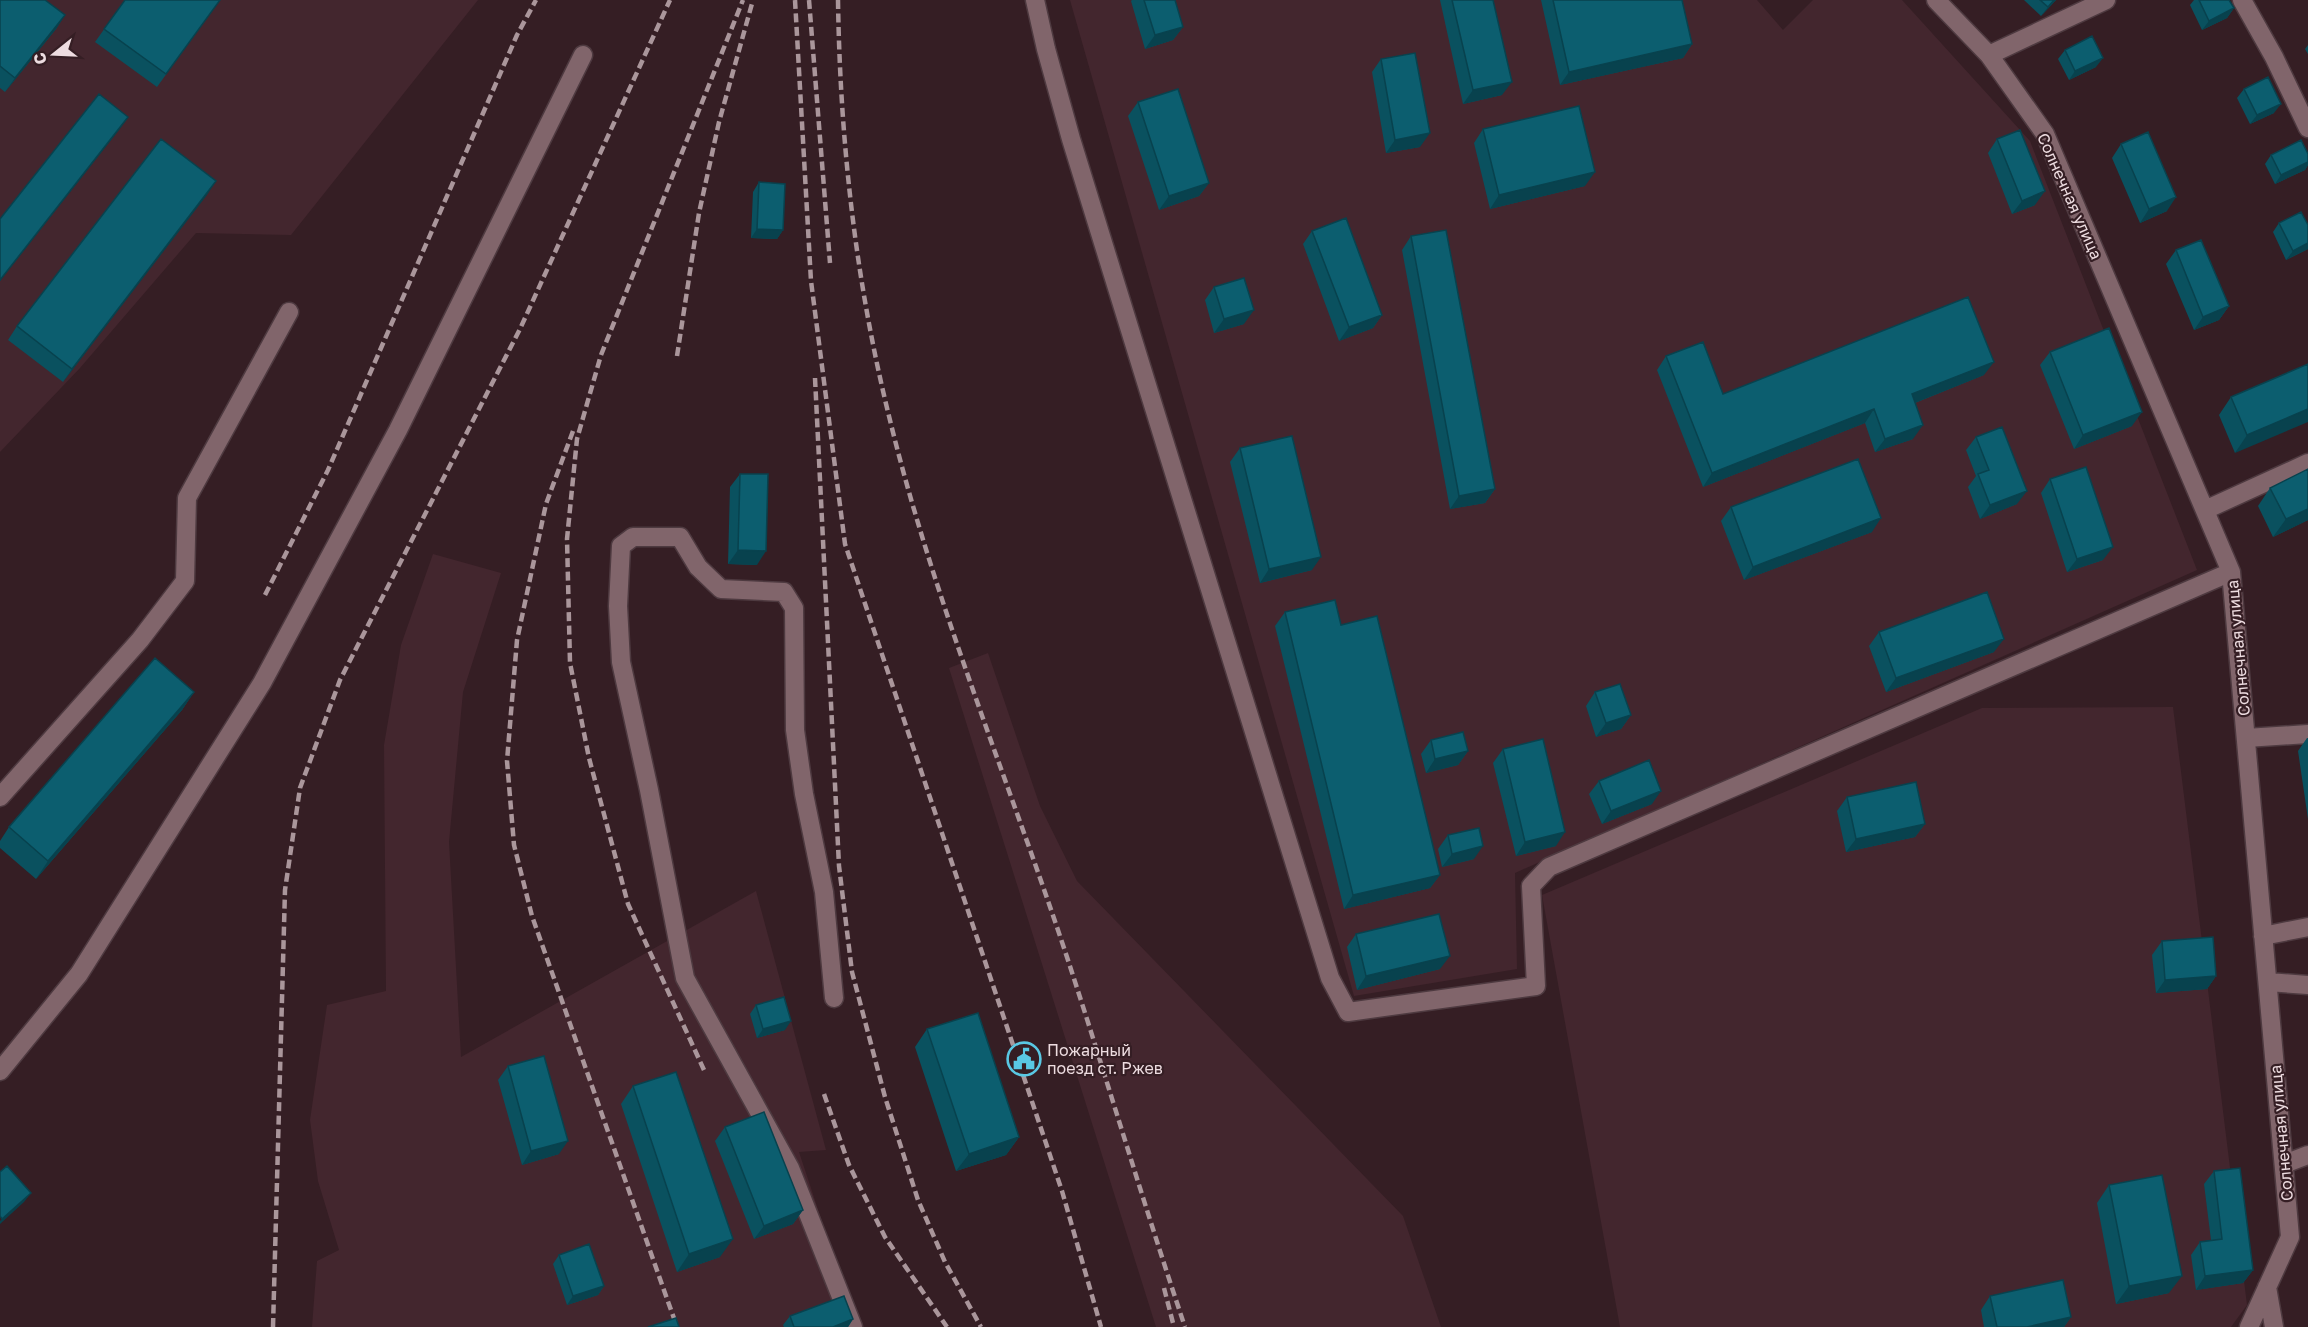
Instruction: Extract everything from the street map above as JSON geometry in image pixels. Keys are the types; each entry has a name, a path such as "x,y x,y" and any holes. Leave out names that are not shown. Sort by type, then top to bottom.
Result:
{"street":[{"path":"1035,0 1071,139 1327,966 1348,1012 1536,987 1531,886 1549,867 2231,572"},
{"name":"Солнечная улица","path":"1936,0 1989,55 2045,135 2231,572 2290,1237 2249,1327"},
{"path":"1989,55 2106,0"},
{"path":"2242,0 2274,57 2308,128"},
{"path":"0,1071 79,974 262,683 398,430 583,55"},
{"path":"0,797 140,640 185,581 187,498 289,312"},
{"path":"2205,510 2308,463"},
{"path":"834,998 824,892 804,794 795,730 794,608 784,592 720,589 698,567 680,537 633,537 621,546 618,606 621,662 650,790 685,978 790,1168 820,1238 853,1327"},
{"path":"2246,738 2308,734"},
{"path":"2264,936 2308,927"},
{"path":"2268,982 2308,985"},
{"path":"2284,1164 2308,1155"},
{"path":"2267,1287 2274,1327"}],"shaded area":[{"path":"0,0 478,0 291,235 196,233 80,368 0,452"},
{"path":"1070,0 1757,0 1783,30 1813,0 1902,0 2030,141 2197,570 1515,873 1517,969 1354,996"},
{"path":"433,554 501,573 463,692 449,842 461,1057 756,891 826,1150 799,1152 857,1327 312,1327 317,1261 339,1250 318,1181 310,1120 327,1005 386,991 384,745 401,645"},
{"path":"988,653 1040,806 1077,881 1403,1216 1441,1327 1156,1327 949,668"},
{"path":"2173,707 2247,1305 2231,1327 1620,1327 1542,895 1982,708"}],"building":[{"path":"0,0 45,0 65,15 15,78 0,66"},
{"path":"125,0 220,0 166,74 104,29"},
{"path":"1144,0 1175,0 1183,27 1155,35"},
{"path":"1452,0 1493,0 1512,82 1473,90"},
{"path":"1553,0 1682,0 1692,44 1569,72"},
{"path":"2040,0 2054,0 2048,7"},
{"path":"2199,0 2229,0 2234,8 2209,21"},
{"path":"2092,36 2103,58 2075,71 2065,50"},
{"path":"1415,53 1430,133 1395,140 1381,59"},
{"path":"2268,77 2281,104 2257,115 2244,89"},
{"path":"1178,89 1209,183 1169,196 1138,102"},
{"path":"99,94 128,117 0,280 0,219"},
{"path":"1579,106 1595,172 1499,195 1483,129"},
{"path":"2020,130 2045,191 2022,201 1997,139"},
{"path":"2148,132 2176,197 2149,209 2121,144"},
{"path":"161,139 216,181 72,369 17,326"},
{"path":"2301,140 2308,154 2308,162 2281,175 2271,155"},
{"path":"759,182 785,184 783,230 757,229"},
{"path":"2301,212 2308,225 2308,243 2293,251 2279,223"},
{"path":"1346,218 1382,315 1349,327 1312,231"},
{"path":"1446,230 1495,489 1459,496 1411,236"},
{"path":"2201,240 2229,306 2203,317 2176,250"},
{"path":"1244,278 1254,310 1224,319 1214,287"},
{"path":"1968,297 1994,362 1912,394 1923,425 1885,439 1874,409 1712,473 1666,356 1703,342 1723,394"},
{"path":"2109,328 2142,412 2083,435 2050,352"},
{"path":"2308,364 2308,409 2247,435 2231,397"},
{"path":"2002,427 2027,491 1990,505 1978,474 1989,470 1976,437"},
{"path":"1292,436 1321,557 1269,569 1240,448"},
{"path":"1858,459 1881,518 1753,567 1731,507"},
{"path":"2086,467 2113,547 2077,559 2050,479"},
{"path":"2308,469 2308,509 2286,519 2270,488"},
{"path":"740,474 768,474 766,551 738,550"},
{"path":"1987,592 2004,639 1896,678 1879,632"},
{"path":"1335,600 1341,625 1377,616 1440,875 1353,895 1285,612"},
{"path":"155,658 194,692 48,861 9,827"},
{"path":"1620,684 1631,715 1606,723 1595,692"},
{"path":"1463,732 1468,751 1435,759 1431,740"},
{"path":"1543,739 1565,832 1525,842 1503,749"},
{"path":"1649,760 1661,791 1611,811 1599,781"},
{"path":"1916,782 1925,824 1856,839 1847,797"},
{"path":"1479,828 1483,846 1452,854 1448,835"},
{"path":"1439,914 1450,956 1366,976 1356,934"},
{"path":"2213,937 2216,976 2165,980 2162,941"},
{"path":"784,997 791,1021 763,1029 756,1005"},
{"path":"978,1013 1019,1137 969,1154 927,1029"},
{"path":"544,1056 568,1141 531,1151 508,1066"},
{"path":"676,1072 733,1239 689,1254 633,1086"},
{"path":"764,1112 803,1210 764,1226 725,1127"},
{"path":"7,1166 31,1193 2,1219 0,1216 0,1172"},
{"path":"2240,1168 2253,1270 2205,1276 2200,1242 2222,1239 2214,1171"},
{"path":"2162,1175 2182,1276 2129,1286 2109,1185"},
{"path":"589,1244 604,1286 573,1296 559,1255"},
{"path":"2063,1280 2071,1317 2027,1327 1997,1327 1990,1296"},
{"path":"844,1296 853,1319 833,1327 794,1327 790,1316"},
{"path":"676,1318 679,1327 648,1327"}],"railway":[{"path":"265,595 328,470 517,35 536,0"},
{"path":"273,1327 285,890 300,788 340,680 520,329 670,0"},
{"path":"704,1070 628,904 589,758 570,663 567,539 577,439 601,355 743,0"},
{"path":"677,356 699,213 719,122 753,0"},
{"path":"795,0 811,281 845,544 1062,1191 1101,1327"},
{"path":"809,0 830,263"},
{"path":"838,0 842,104 858,259 876,361 906,481 970,683 1065,951 1185,1327"},
{"path":"815,378 839,866 852,972 885,1097 918,1200 945,1262 981,1327"},
{"path":"573,431 546,504 517,640 507,761 514,845 532,916 677,1327"},
{"path":"824,1094 849,1165 885,1237 947,1327"},
{"path":"1164,1288 1174,1327"}],"place":[{"name":"Пожарный поезд ст. Ржев","path":"1024,1059"}]}
